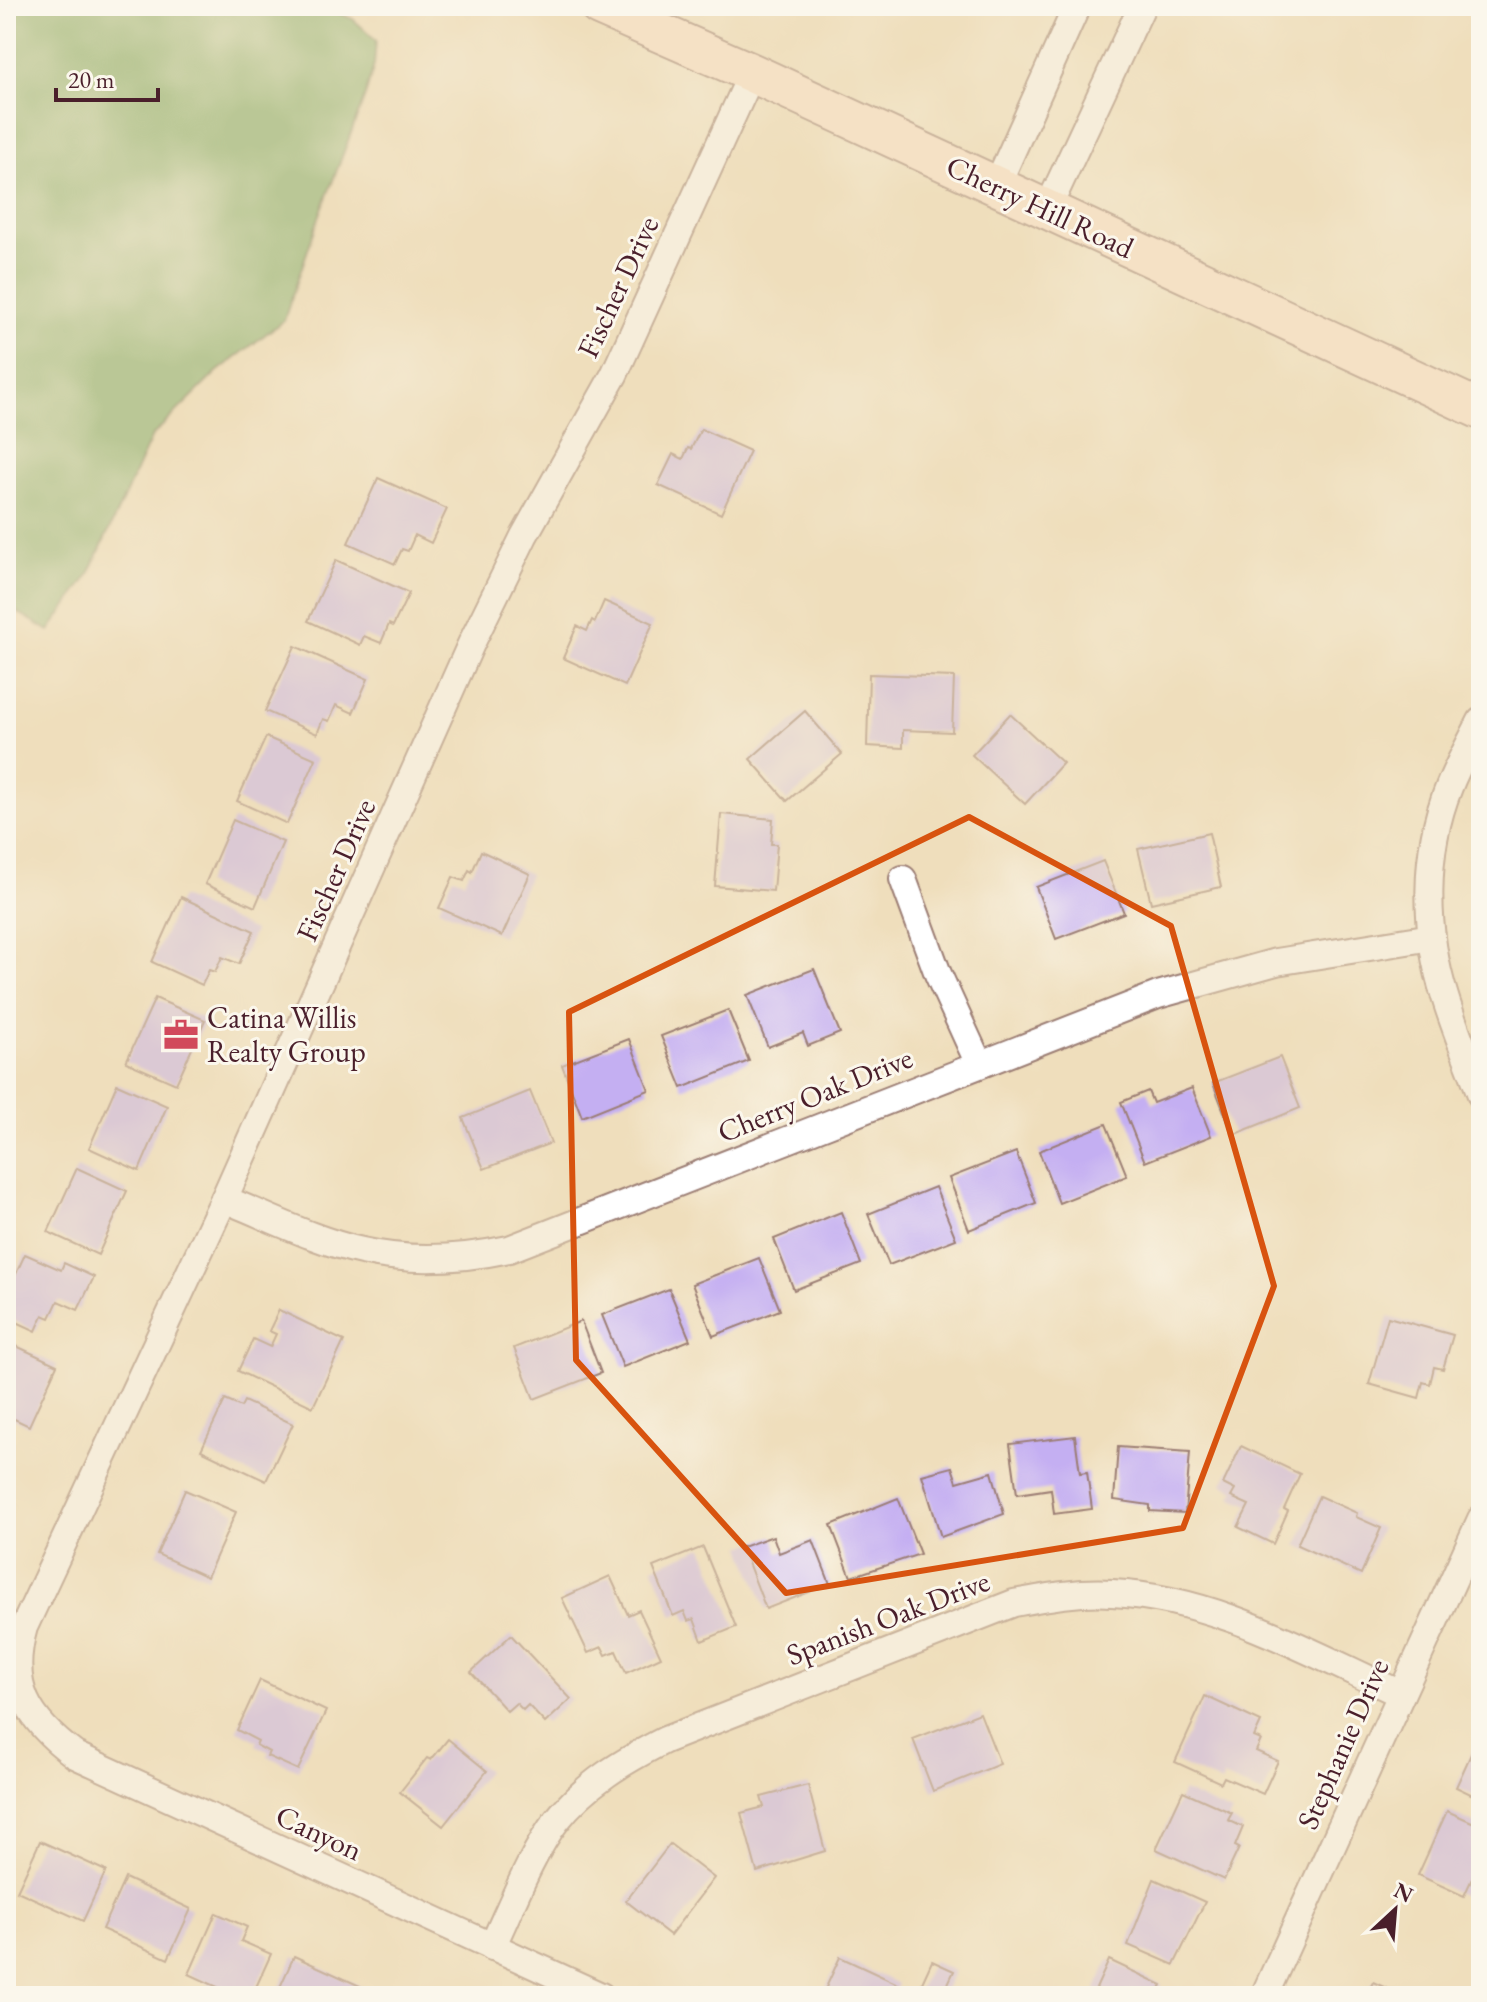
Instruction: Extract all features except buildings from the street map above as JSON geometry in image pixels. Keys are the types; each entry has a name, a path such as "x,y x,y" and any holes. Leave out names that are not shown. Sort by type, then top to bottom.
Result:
{"main road":[{"name":"Cherry Hill Road","path":"599,6 752,73 1481,410"}],"street":[{"path":"996,187 1077,6"},
{"path":"1047,210 1142,6"},
{"name":"Fischer Drive","path":"27,1705 18,1663 24,1627 224,1199 471,644 524,536 614,375 752,73"},
{"path":"1481,721 1448,788 1436,834 1430,881 1432,937 1445,997 1481,1095"},
{"path":"903,879 938,974 979,1064"},
{"name":"Cherry Oak Drive","path":"224,1199 309,1235 363,1251 418,1258 479,1255 538,1239 979,1064 1197,982 1276,962 1432,937"},
{"name":"Stephanie Drive","path":"1264,1996 1481,1519"},
{"name":"Spanish Oak Drive","path":"492,1947 556,1822 584,1790 617,1765 665,1740 1014,1603 1062,1594 1110,1593 1158,1597 1201,1607 1254,1627 1401,1694"},
{"name":"Canyon","path":"27,1705 47,1734 75,1755 601,1996"}],"highlighted area":[{"path":"969,817 1171,926 1274,1286 1183,1528 786,1593 576,1360 569,1012"}],"green space":[{"path":"6,6 322,6 353,19 376,40 374,65 365,96 284,320 217,372 152,436 88,576 49,631 6,605"}],"place":[{"name":"Catina Willis Realty Group","path":"181,1035"}]}
